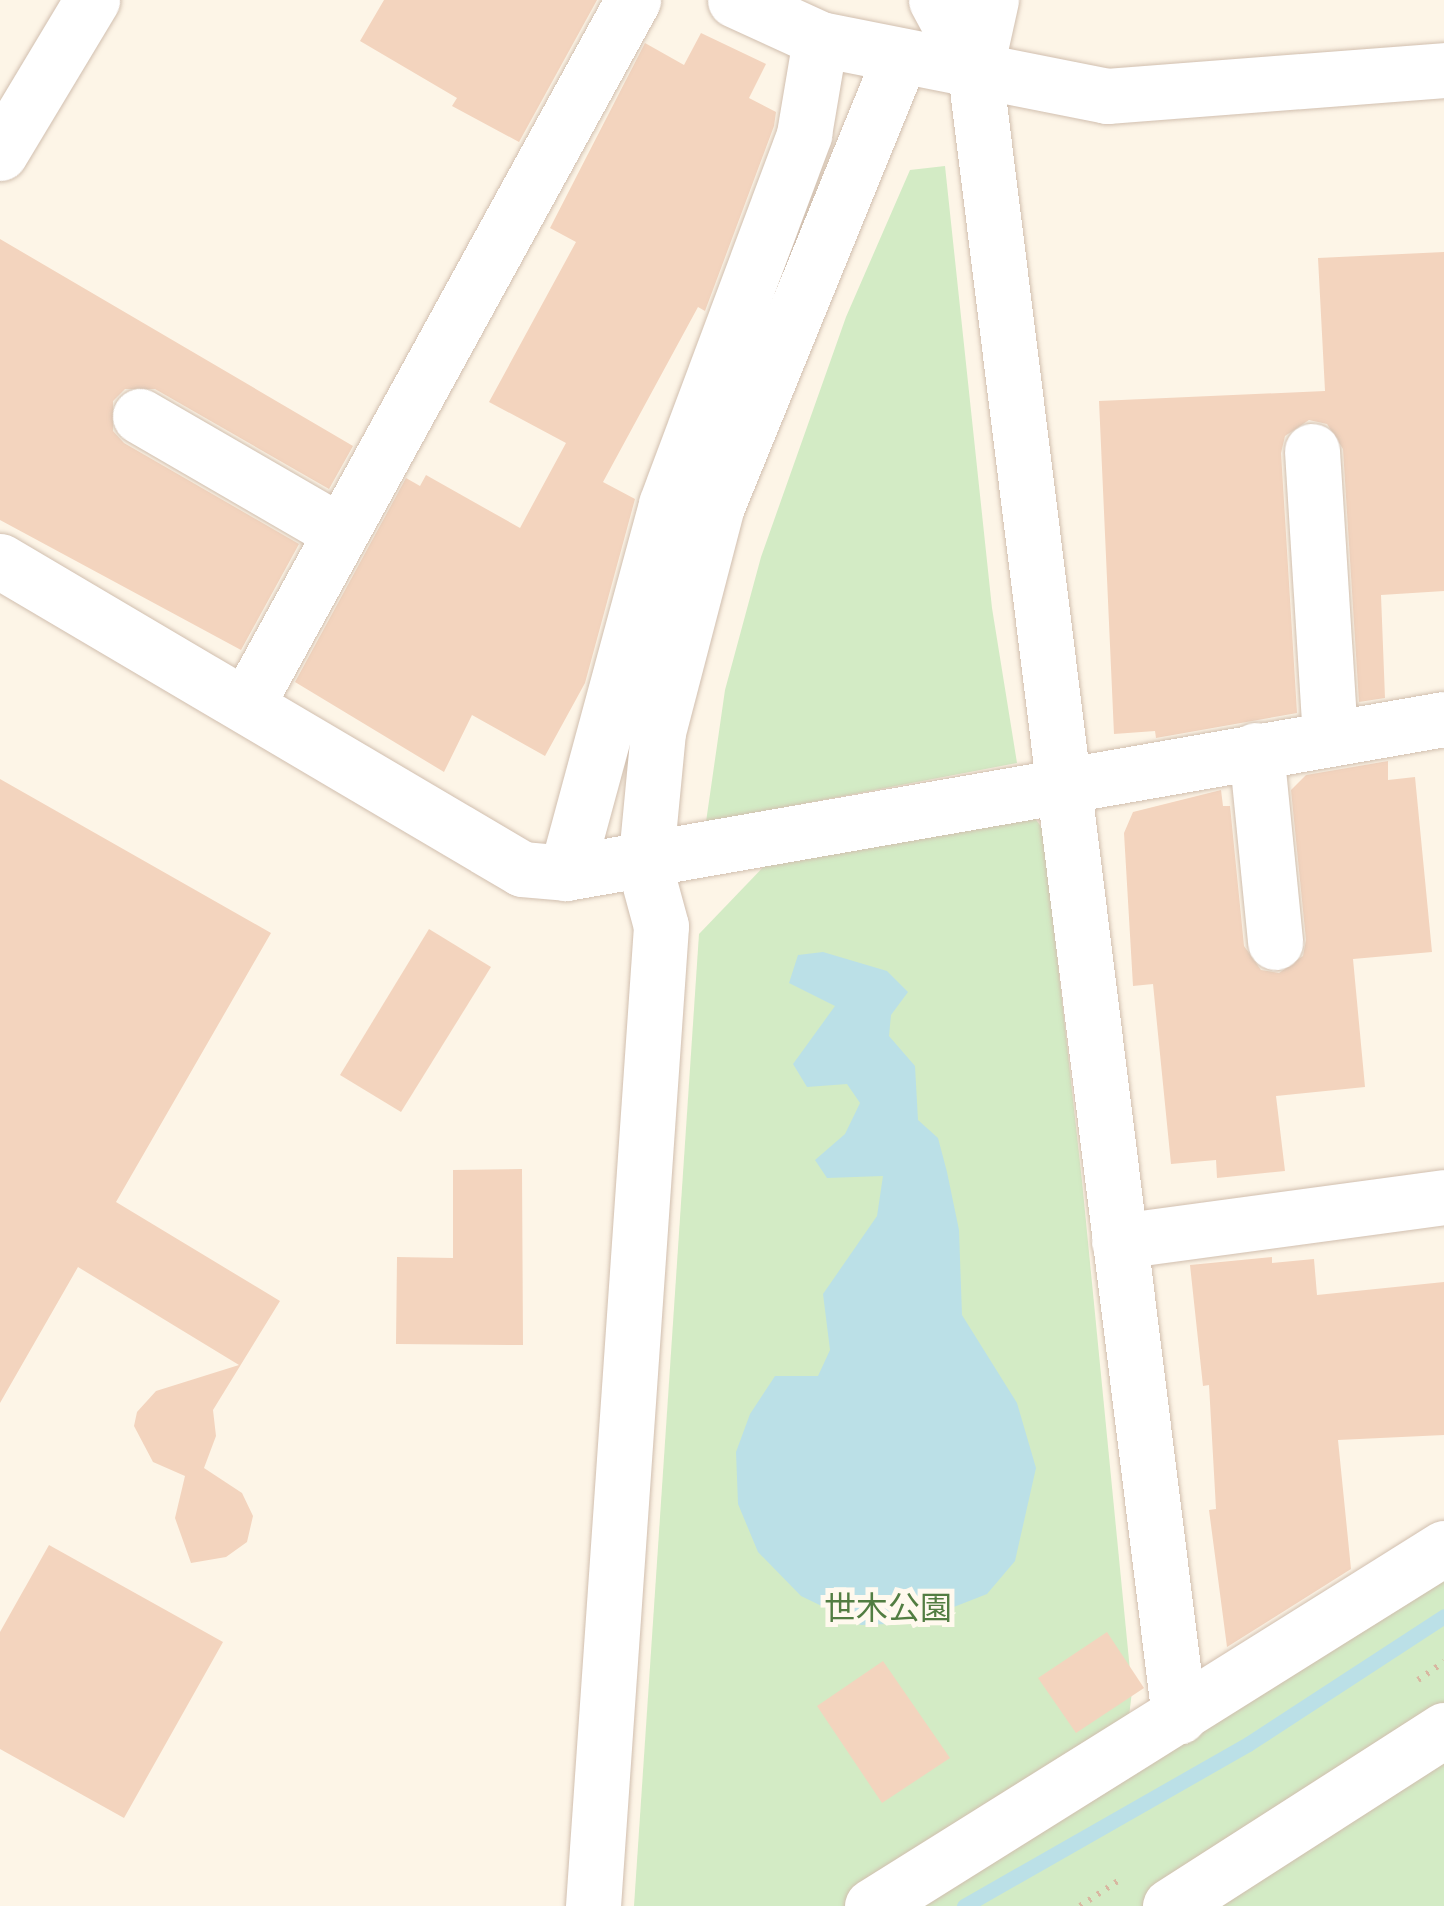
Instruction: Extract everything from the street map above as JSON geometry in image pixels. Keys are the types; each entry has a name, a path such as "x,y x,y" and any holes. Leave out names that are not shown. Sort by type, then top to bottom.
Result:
{"street":[{"path":"0,153 92,0"},
{"path":"248,702 634,0"},
{"path":"735,0 820,40 1107,96 1444,70"},
{"path":"936,0 975,72"},
{"path":"992,0 975,72 1180,1716"},
{"path":"544,871 666,504 804,134 820,40"},
{"path":"593,1906 661,926 646,858 658,732 717,506 901,56"},
{"path":"140,416 340,532"},
{"path":"1312,451 1330,738"},
{"path":"0,561 544,871 646,858 1444,718"},
{"path":"1256,750 1275,942"},
{"path":"1119,1241 1444,1198"},
{"path":"872,1906 1444,1548"},
{"path":"1170,1906 1444,1730"}],"green space":[{"path":"945,166 992,608 1017,763 706,822 725,690 761,557 846,317 910,170"},
{"name":"世木公園","path":"1030,812 1043,829 1082,1181 1132,1691 1127,1734 854,1906 634,1906 699,934 769,861"},
{"path":"1444,1558 1444,1906 884,1906"}],"water":[{"path":"823,952 887,971 908,992 891,1015 889,1036 915,1066 918,1120 938,1138 947,1172 959,1230 962,1315 1017,1403 1036,1468 1015,1561 987,1594 913,1623 861,1625 801,1596 758,1552 738,1504 736,1452 750,1414 775,1376 818,1376 830,1350 823,1294 877,1216 883,1176 827,1178 815,1160 845,1134 860,1103 847,1084 807,1087 793,1064 835,1006 789,983 798,955"}],"building":[{"path":"384,0 597,0 519,142 452,106 457,98 360,41"},
{"path":"701,33 766,64 749,98 776,112 774,126 705,311 698,307 603,482 635,499 585,683 545,756 472,715 444,772 295,682 406,478 420,486 426,475 520,528 566,443 489,402 576,242 550,228 645,43 684,65"},
{"path":"0,239 353,446 329,489 155,389 125,389 113,401 113,431 124,443 299,544 241,650 0,520"},
{"path":"1444,252 1444,591 1381,595 1385,698 1359,702 1343,449 1327,424 1309,420 1285,436 1281,453 1297,713 1156,738 1155,731 1114,734 1099,401 1325,391 1318,258"},
{"path":"1388,761 1388,780 1415,777 1432,952 1353,959 1365,1087 1276,1096 1285,1171 1217,1178 1216,1160 1171,1164 1153,984 1133,986 1124,833 1133,812 1221,790 1223,806 1230,806 1244,946 1261,970 1279,973 1303,956 1306,940 1291,790 1306,775"},
{"path":"0,779 271,933 116,1202 280,1301 213,1410 216,1436 204,1468 242,1493 253,1516 247,1542 226,1557 191,1563 175,1518 185,1476 153,1462 134,1426 137,1412 156,1391 239,1365 78,1267 0,1403"},
{"path":"429,929 491,967 401,1112 340,1075"},
{"path":"522,1169 523,1345 396,1344 397,1257 453,1258 453,1170"},
{"path":"1272,1257 1272,1263 1314,1259 1317,1295 1444,1282 1444,1435 1338,1440 1351,1569 1227,1647 1209,1510 1216,1509 1209,1385 1203,1386 1190,1265"},
{"path":"49,1545 223,1642 124,1818 0,1749 0,1632"},
{"path":"1107,1632 1144,1688 1076,1733 1038,1678"},
{"path":"883,1661 950,1758 882,1803 817,1706"}],"waterway":[{"path":"964,1906 1248,1744 1444,1616"}]}
